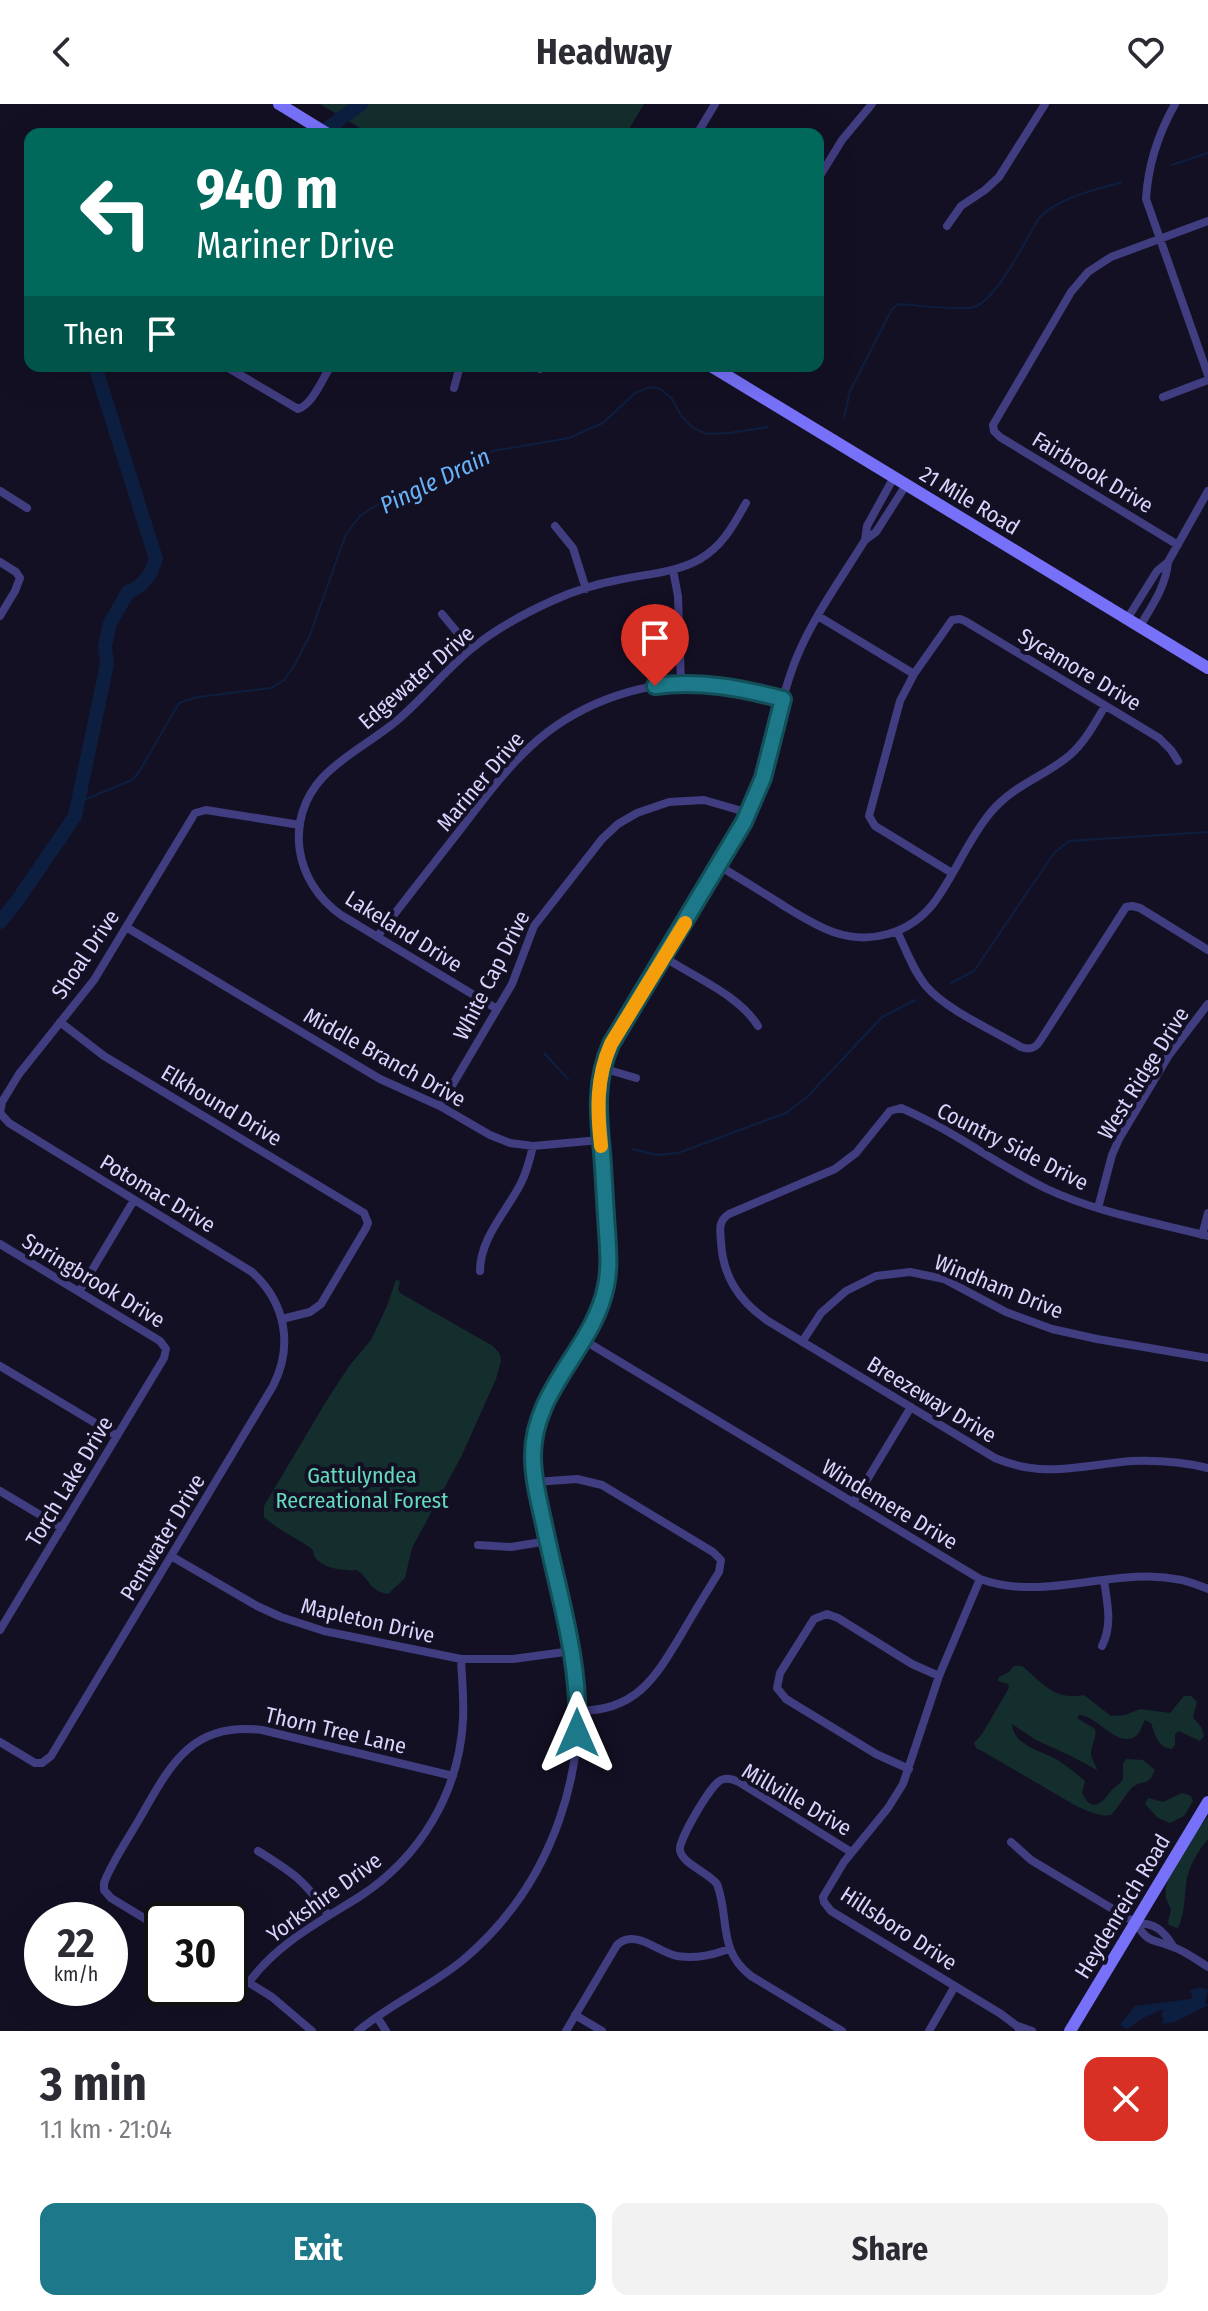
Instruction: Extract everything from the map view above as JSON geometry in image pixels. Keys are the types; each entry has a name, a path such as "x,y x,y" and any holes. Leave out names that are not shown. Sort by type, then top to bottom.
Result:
{"street":[{"path":"279,104 318,128"},
{"path":"701,128 715,104"},
{"path":"824,169 842,140 872,104"},
{"path":"947,226 961,206 999,177 1045,104"},
{"path":"1163,397 1208,378 1146,199 1148,172 1165,121 1175,104"},
{"path":"1159,240 1208,221"},
{"name":"Fairbrook Drive","path":"1159,240 1111,257 1082,278 995,419 993,428 1000,437 1178,545"},
{"path":"1197,347 1208,343"},
{"path":"235,372 294,408 302,408 309,401 327,372"},
{"path":"454,388 458,372"},
{"name":"21 Mile Road","path":"721,372 1208,668"},
{"path":"865,540 867,526 894,477"},
{"path":"358,2031 462,1961 498,1926 525,1890 550,1844 564,1807 573,1767 578,1711 572,1651 535,1482 533,1448 536,1424 545,1402 602,1300 609,1269 598,1097 602,1068 611,1044 749,813 763,778 796,659 818,616 865,540 876,532 906,485"},
{"path":"0,491 27,508"},
{"path":"1127,619 1157,571 1168,562 1208,491"},
{"name":"Edgewater Drive","path":"300,825 306,802 321,779 398,720 471,649 532,610 586,589 673,570 699,560 714,550 730,531 746,503"},
{"path":"555,526 573,548 586,589"},
{"path":"0,562 20,578 0,616"},
{"path":"1140,626 1159,595 1168,562"},
{"path":"673,570 678,596 681,684"},
{"path":"442,614 471,649"},
{"path":"818,616 914,674 892,726 870,820 952,873"},
{"name":"Sycamore Drive","path":"914,674 946,626 955,618 965,621 1159,738 1178,761"},
{"name":"Mariner Drive","path":"377,937 498,782 541,737 577,713 602,701 641,689 681,684 724,686 783,699"},
{"path":"719,866 812,922 838,934 866,938 897,931 926,912 998,804 1014,789 1070,754 1085,739 1105,706"},
{"name":"White Cap Drive","path":"440,1106 517,974 534,926 595,847 618,824 647,808 680,801 714,802 749,813"},
{"name":"Shoal Drive","path":"0,1113 2,1102 19,1074 94,980 189,820 198,811 300,825"},
{"name":"Lakeland Drive","path":"300,825 299,852 304,871 314,889 333,909 497,1009"},
{"path":"897,931 930,991 1021,1047 1032,1049 1120,913 1129,906 1140,908 1208,950"},
{"name":"Middle Branch Drive","path":"126,927 380,1079 440,1106 500,1140 533,1146 600,1140"},
{"path":"664,957 739,1003 758,1026"},
{"name":"West Ridge Drive","path":"1098,1208 1119,1139 1169,1055 1208,1004"},
{"name":"Elkhound Drive","path":"60,1022 104,1056 360,1209 367,1218 366,1228 354,1251 321,1304 310,1312 282,1319"},
{"path":"602,1068 636,1078"},
{"name":"Country Side Drive","path":"722,1219 844,1163 890,1111 897,1108 954,1134 1045,1188 1098,1208 1205,1235"},
{"name":"Potomac Drive","path":"0,1113 9,1123 252,1272 272,1293 282,1319"},
{"path":"480,1271 484,1246 523,1180 533,1146"},
{"path":"79,1292 134,1200"},
{"path":"1205,1235 1208,1213"},
{"name":"Breezeway Drive","path":"722,1219 723,1263 729,1279 738,1295 759,1315 995,1458 1024,1468 1055,1470 1143,1461 1172,1461 1208,1468"},
{"name":"Springbrook Drive","path":"0,1244 160,1341 166,1349"},
{"name":"Windham Drive","path":"802,1342 821,1313 846,1291 876,1276 910,1272 944,1279 1006,1312 1060,1331 1208,1358"},
{"name":"Pentwater Drive","path":"0,1742 30,1760 42,1763 51,1756 278,1377 285,1344 282,1319"},
{"name":"Windemere Drive","path":"582,1339 980,1579 1008,1587 1028,1588 1136,1576 1167,1576 1208,1589"},
{"name":"Torch Lake Drive","path":"0,1630 3,1618 62,1528 164,1358 166,1349"},
{"path":"0,1366 117,1436"},
{"path":"853,1503 911,1407"},
{"path":"535,1482 577,1479 602,1485 713,1552 721,1560 719,1572 648,1686 615,1706 578,1711"},
{"path":"0,1491 62,1528"},
{"path":"478,1545 511,1547 548,1541"},
{"name":"Mapleton Drive","path":"171,1556 257,1606 324,1631 461,1659 513,1659 572,1651"},
{"name":"Hillsboro Drive","path":"980,1579 939,1676 909,1769 894,1800 851,1852 825,1891 824,1902 827,1907 1018,2028 1032,2031"},
{"path":"1102,1646 1109,1618 1104,1580"},
{"path":"909,1769 884,1758 786,1699 777,1688 780,1673 811,1623 822,1614 838,1618 912,1664 939,1676"},
{"name":"Yorkshire Drive","path":"249,1982 279,1949 370,1890 406,1858 434,1818 459,1755 463,1718 461,1659"},
{"name":"Thorn Tree Lane","path":"144,1918 111,1898 104,1890 106,1877 174,1761 193,1744 217,1732 234,1728 262,1730 453,1776"},
{"name":"Millville Drive","path":"729,1949 717,1884 686,1861 680,1852 680,1842 712,1788 724,1778 739,1782 851,1852"},
{"name":"Heydenreich Road","path":"1070,2031 1208,1802"},
{"path":"1011,1842 1031,1860 1136,1923 1149,1939 1173,1946 1208,1967"},
{"path":"258,1851 299,1877 328,1915"},
{"path":"1136,1923 1150,1923 1173,1946"},
{"path":"566,2031 617,1945 625,1939 636,1938 661,1951 689,1957 707,1956 729,1949 738,1964 751,1976 842,2031"},
{"path":"249,1982 312,2031"},
{"path":"929,2031 955,1986"},
{"path":"575,2015 602,2031"},
{"path":"377,2017 386,2031"}],"green space":[{"path":"320,104 644,104 630,128 360,128"},
{"name":"Gattulyndea Recreational Forest","path":"396,1280 400,1281 400,1293 493,1346 500,1354 501,1361 462,1455 412,1548 405,1578 388,1594 374,1588 357,1570 323,1564 315,1557 313,1550 264,1517 264,1506 327,1400 371,1340"},
{"path":"1014,1666 1022,1666 1057,1693 1084,1695 1111,1716 1140,1709 1170,1713 1184,1696 1191,1696 1197,1702 1193,1717 1204,1736 1200,1741 1179,1731 1175,1734 1172,1749 1160,1743 1151,1723 1145,1720 1138,1734 1129,1739 1114,1735 1086,1716 1079,1715 1077,1718 1095,1729 1091,1753 1097,1770 1036,1740 1012,1724 1013,1731 1022,1741 1058,1760 1085,1781 1082,1793 1093,1805 1100,1803 1121,1782 1123,1763 1127,1759 1143,1760 1155,1770 1148,1781 1131,1788 1111,1815 1090,1812 976,1748 974,1743 1009,1688 1008,1684 998,1681 999,1677"},
{"path":"1182,1793 1191,1796 1193,1801 1184,1816 1170,1823 1158,1818 1145,1804 1148,1798 1163,1802"},
{"path":"1208,1817 1208,1839 1188,1873 1178,1928 1168,1922 1171,1910 1166,1898 1168,1879 1187,1844"}],"water":[{"path":"1200,1987 1208,1990 1205,2003 1208,2005 1175,2022 1162,2024 1162,2009 1127,2029 1120,2025 1135,2006 1191,1999 1193,1995 1189,1991"}],"waterway":[{"path":"328,128 361,104"},
{"name":"Pingle Drain","path":"1172,165 1208,153"},
{"name":"Pingle Drain","path":"844,418 850,391 892,309 899,304 974,307 983,302 1001,281 1039,218 1067,199 1122,182"},
{"path":"0,922 75,816 107,664 105,646 110,623 128,592 140,586 150,574 156,559 97,372"},
{"name":"Pingle Drain","path":"79,802 132,780 179,703 198,697 271,688 283,681 310,635 346,534 360,516 386,499 493,451 569,438 603,423 635,393 650,387 661,389 672,399 682,417 706,434 768,427"},
{"path":"951,983 974,971 1054,853 1069,841 1208,832"},
{"path":"632,1149 657,1155 678,1153 786,1113 807,1097 882,1017 915,1000"},
{"path":"544,1053 568,1079"}],"slow traffic":[{"path":"601,1146 598,1097 605,1059 611,1044 685,923"}],"route":[{"path":"577,1733 575,1669 535,1482 533,1448 536,1424 545,1402 595,1317 606,1289 609,1259 598,1107 600,1078 611,1044 744,822 763,778 783,699 712,684 655,686"}]}
